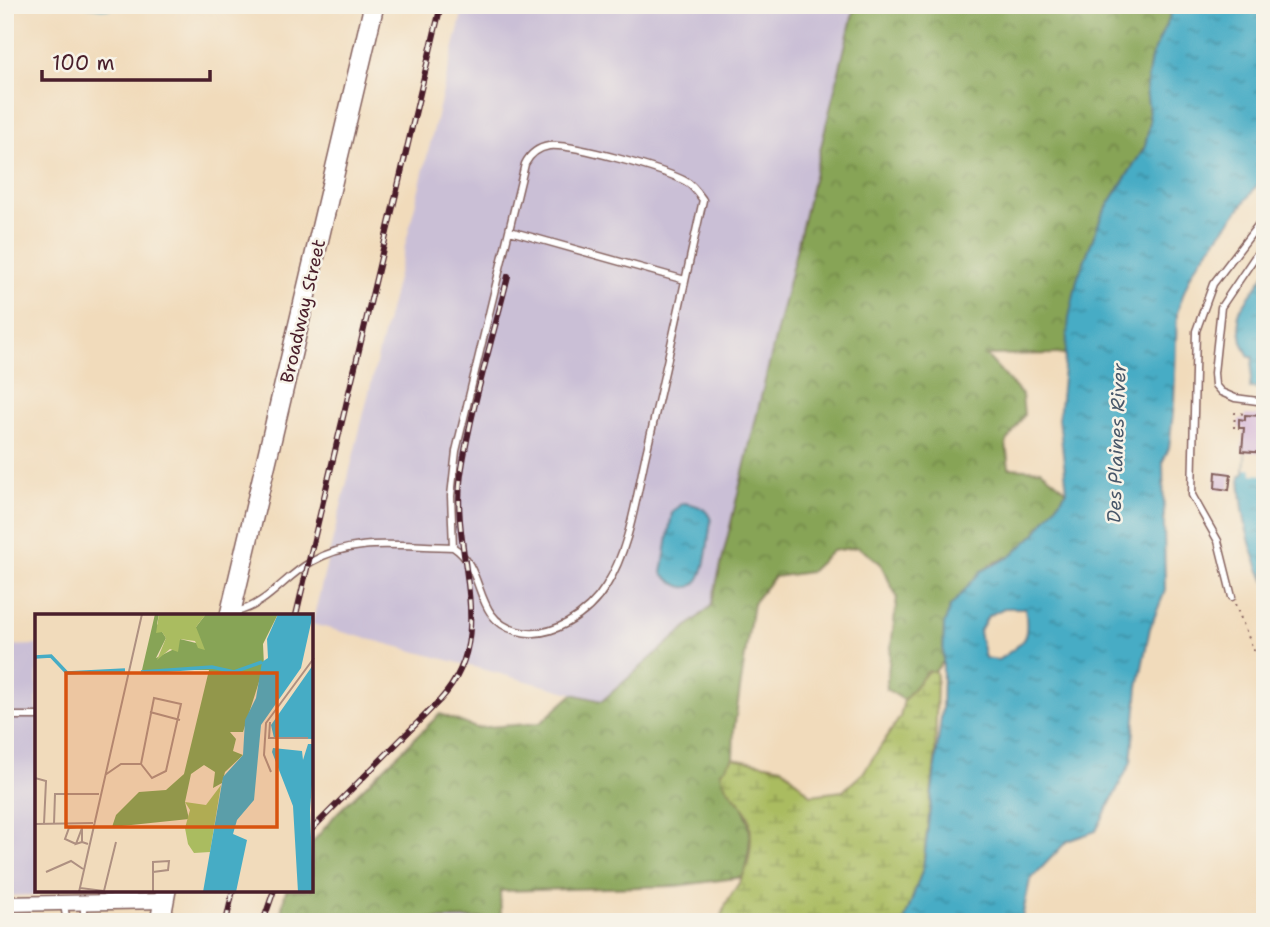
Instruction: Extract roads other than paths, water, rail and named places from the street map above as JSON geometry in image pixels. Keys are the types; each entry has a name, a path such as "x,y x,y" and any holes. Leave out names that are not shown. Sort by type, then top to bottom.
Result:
{"main road":[{"name":"Broadway Street","path":"230,614 374,5"},
{"path":"160,922 165,895"}],"street":[{"path":"5,904 165,895"}],"lane":[{"path":"230,614 263,601 292,573 336,549 371,544 453,547 472,565 488,612 511,630 531,634 547,630 579,616 594,603 614,572 623,547 703,200 683,179 556,146 534,151 525,164 456,451 450,496 453,547"},
{"path":"1232,597 1218,541 1192,495 1196,331 1213,284 1265,216"},
{"path":"510,231 685,280"},
{"path":"1265,242 1222,307 1214,373 1215,385 1221,392 1245,401 1265,402"},
{"path":"5,716 35,716"},
{"path":"67,922 73,900"},
{"path":"73,900 84,922"}],"water":[{"name":"Des Plaines River","path":"1175,5 1265,5 1265,175 1193,270 1177,313 1174,404 1169,448 1163,461 1165,591 1150,628 1138,687 1131,762 1096,831 1067,841 1030,880 1021,922 904,922 923,868 942,709 944,625 950,607 981,571 1010,557 1035,534 1067,491 1059,418 1069,318 1077,280 1102,215 1145,147 1150,122 1146,88 1151,58","holes":["1004,608 1025,608 1027,628 1023,640 998,660 985,658 979,632 988,616"]},
{"path":"1265,274 1265,389 1250,388 1253,357 1249,357 1242,342 1238,313"},
{"path":"1246,451 1265,453 1265,582 1250,543 1242,504 1240,476 1244,473"},
{"path":"683,503 701,508 711,521 701,574 696,583 688,587 677,584 662,573 672,513"}],"waterway":[{"path":"87,5 106,8 120,5"}],"railway":[{"path":"296,614 441,5"},
{"path":"313,828 440,700 458,675 467,648 470,620 459,504 461,474 476,399 508,276"},
{"path":"226,922 233,892"},
{"path":"263,922 273,892"}]}
